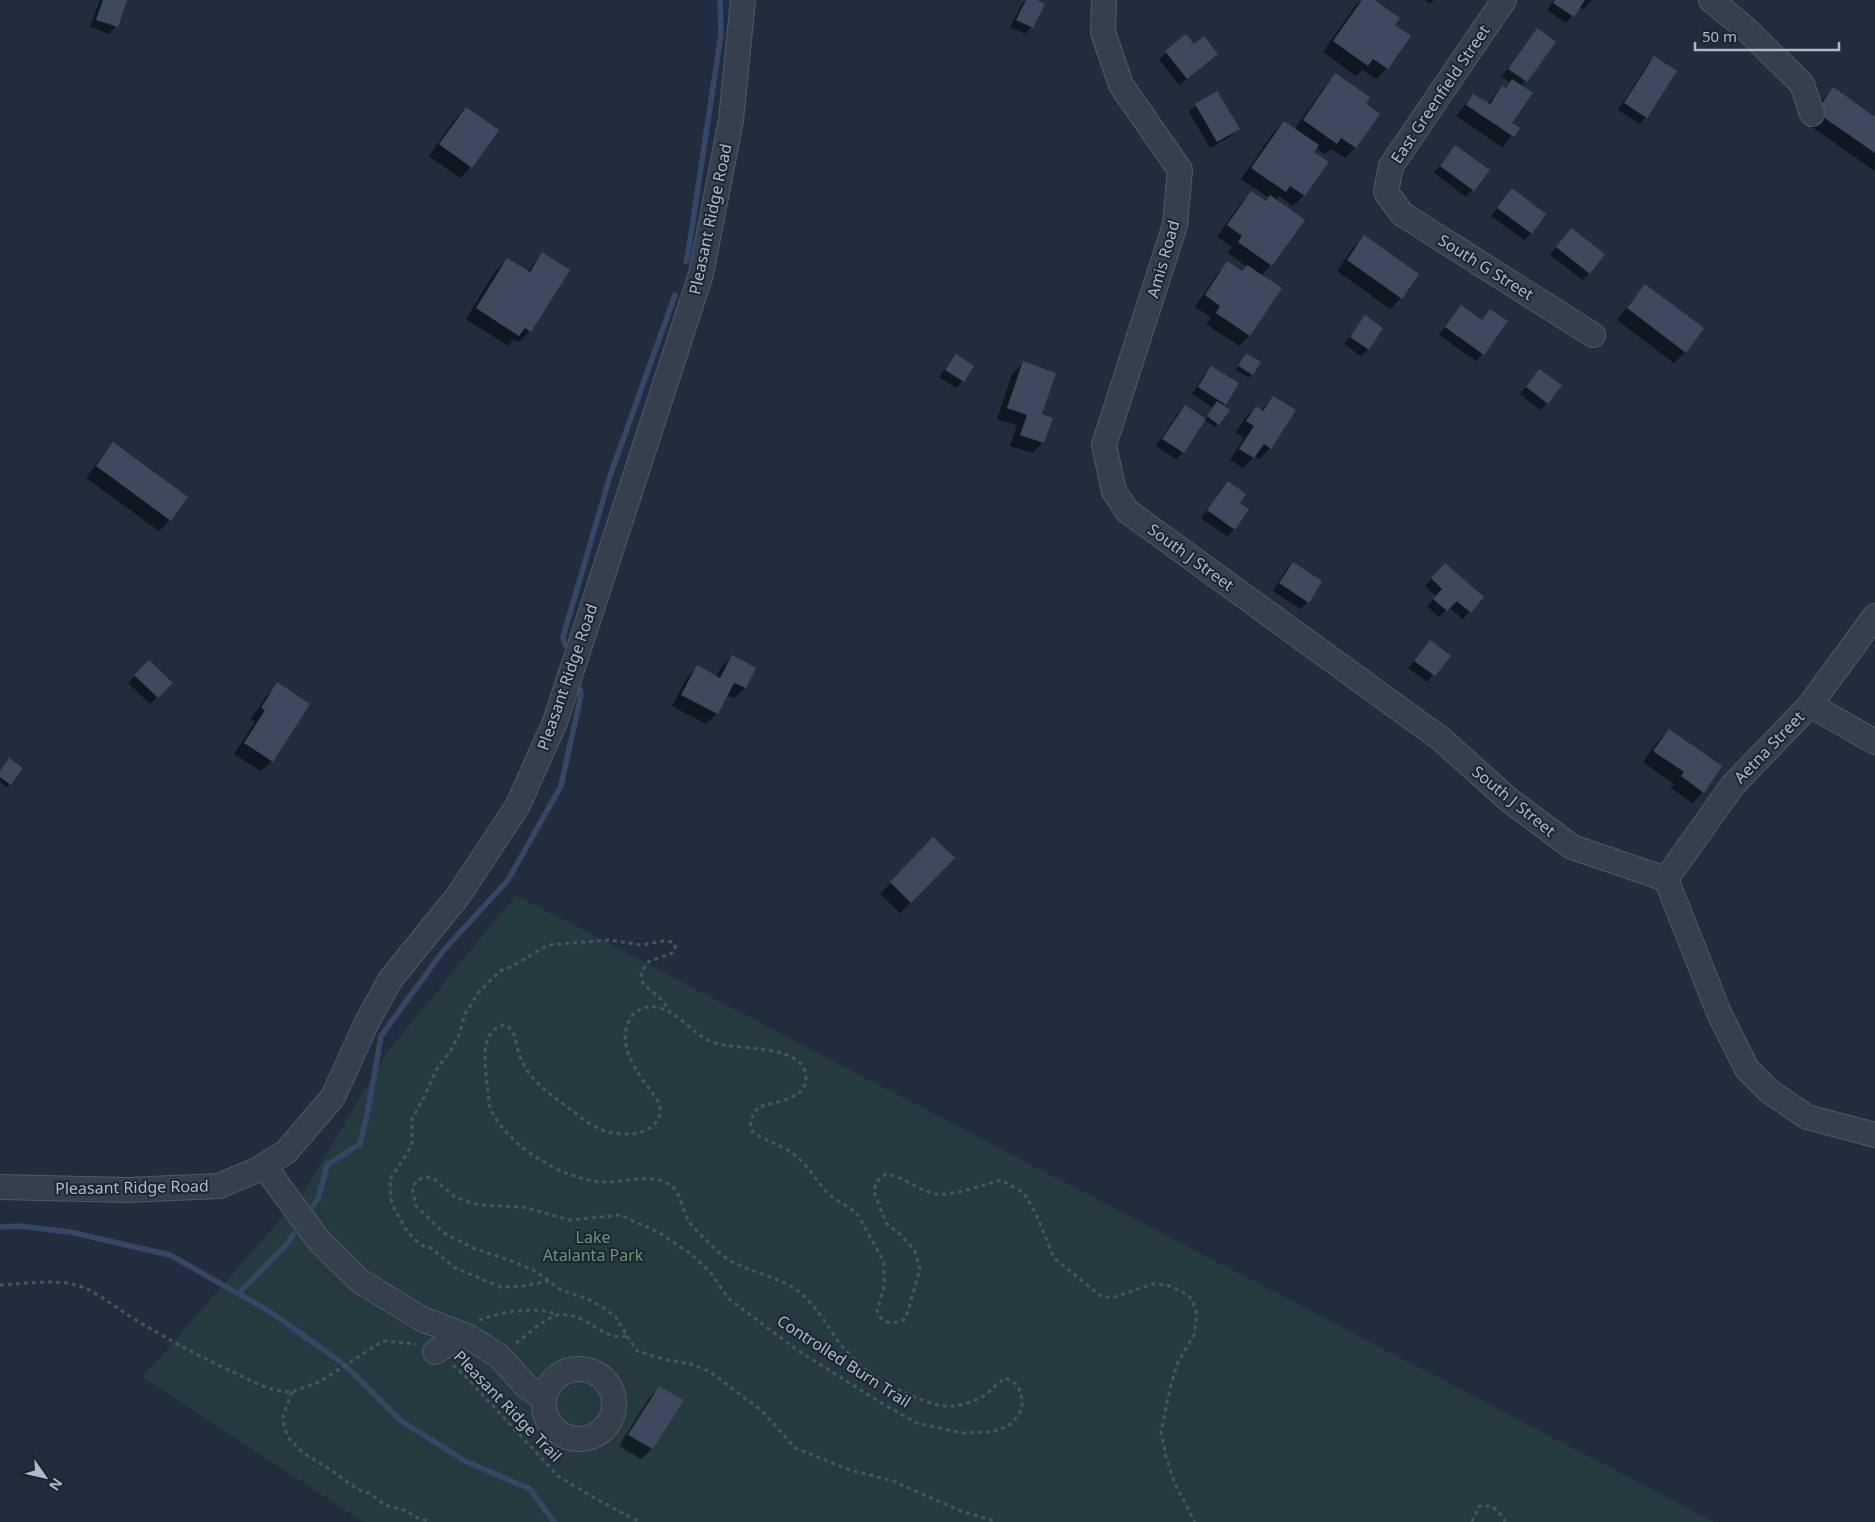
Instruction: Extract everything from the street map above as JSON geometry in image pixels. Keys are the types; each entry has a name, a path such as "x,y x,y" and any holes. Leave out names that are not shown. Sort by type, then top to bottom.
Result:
{"street":[{"name":"Pleasant Ridge Road","path":"0,1187 127,1190 219,1186 264,1166 286,1152 333,1097 366,1024 390,980 458,896 518,808 555,722 701,274 731,120 743,0"},
{"name":"Amis Road","path":"1104,0 1103,32 1121,86 1180,170 1175,225 1104,445 1109,472"},
{"name":"East Greenfield Street","path":"1386,192 1391,166 1504,0"},
{"path":"1711,0 1746,29 1802,84 1812,114"},
{"name":"South G Street","path":"1386,192 1402,214 1593,335"},
{"name":"South J Street","path":"1109,472 1114,491 1127,511 1441,739 1516,806 1572,847 1666,879"},
{"name":"Aetna Street","path":"1666,879 1733,785 1810,705 1875,616"},
{"path":"1810,705 1875,742"},
{"path":"1666,879 1719,1013 1747,1069 1769,1091 1807,1117 1875,1135"},
{"path":"264,1166 319,1241 360,1281 422,1319 456,1332 500,1356 527,1387 544,1398"},
{"path":"436,1352 456,1332"}],"path":[{"name":"Controlled Burn Trail","path":"549,1281 523,1286 501,1287 455,1268 431,1248 423,1246 409,1234 401,1222 391,1199 390,1180 408,1152 412,1142 412,1119 437,1069 459,1035 465,1014 478,993 500,971 509,968 548,945 610,940 642,945 663,941 672,942 675,945 674,950 670,954 648,962 641,972 642,984 662,1000 672,1014"},
{"name":"Controlled Burn Trail","path":"997,1522 961,1511 893,1481 850,1470 795,1448 762,1411 709,1371 690,1364 637,1351 616,1317 587,1299 561,1290 537,1272 515,1262 473,1248 444,1233 416,1206 412,1187 418,1180 424,1177 433,1178 455,1197 478,1204 523,1207 570,1220 620,1215 658,1232 691,1254 710,1272 730,1299 797,1350 917,1423 962,1433 991,1432 1007,1427 1019,1415 1023,1402 1018,1385 1006,1378 984,1395 954,1406 942,1407 922,1401 867,1371 841,1346 820,1312 796,1289 775,1278 734,1262 717,1251 693,1227 686,1216 678,1194 671,1185 651,1178 629,1181 596,1181 563,1171 533,1155 508,1134 494,1117 490,1108 486,1045 492,1031 497,1027 506,1025 514,1034 519,1056 528,1073 550,1095 587,1122 604,1131 635,1135 654,1126 660,1115 660,1106 633,1064 625,1033 634,1013 644,1007 655,1006 672,1014 700,1037 716,1044 772,1051 793,1056 806,1073 804,1089 796,1096 758,1107 750,1121 752,1131 762,1139 797,1156 830,1196 852,1209 858,1215 884,1260 885,1284 877,1310 881,1318 887,1322 893,1323 904,1320 920,1269 915,1251 900,1234 886,1223 874,1192 876,1182 886,1174 899,1176 918,1188 938,1195 973,1189 1001,1180 1024,1193 1036,1214 1054,1258 1102,1297 1115,1297 1152,1284 1166,1285 1192,1299 1197,1314 1194,1335 1178,1362 1170,1388 1162,1432 1166,1457 1175,1484 1195,1522"},
{"path":"0,1285 53,1283 76,1285 95,1294 199,1357 268,1388 292,1392 283,1416 284,1426 288,1437 303,1453 357,1489 369,1493 385,1505 407,1511 414,1517 431,1522"},
{"path":"456,1332 485,1318 527,1310 549,1311 559,1315 570,1316 589,1322 610,1335 619,1338 627,1336"},
{"path":"500,1356 548,1320 559,1315"},
{"name":"Pleasant Ridge Trail","path":"292,1392 321,1381 383,1341 423,1345 436,1352 467,1378 558,1476 638,1522"},
{"path":"1472,1522 1479,1506 1492,1506 1504,1518 1505,1522"}],"green space":[{"name":"Lake Atalanta Park","path":"516,895 1714,1522 363,1522 143,1377 304,1192 386,1054"}],"building":[{"path":"103,0 127,0 118,27 96,20"},
{"path":"1026,0 1037,0 1045,4 1033,28 1016,20"},
{"path":"1362,0 1374,0 1400,18 1395,25 1411,36 1388,69 1373,59 1368,66 1333,41"},
{"path":"1555,0 1585,0 1574,17 1553,3"},
{"path":"1537,28 1556,42 1527,82 1508,69"},
{"path":"1186,34 1194,44 1204,36 1218,54 1187,79 1165,51"},
{"path":"1654,56 1677,71 1647,118 1624,103"},
{"path":"1335,73 1370,97 1366,104 1380,114 1356,148 1341,138 1337,144 1303,120"},
{"path":"1512,79 1533,93 1512,123 1520,128 1514,137 1466,105 1473,94 1490,104 1502,86 1506,88"},
{"path":"1833,87 1875,117 1875,153 1816,112"},
{"path":"1217,91 1240,129 1217,142 1195,104"},
{"path":"466,107 499,130 472,168 439,144"},
{"path":"1284,121 1319,145 1314,152 1329,162 1305,196 1290,186 1286,192 1251,168"},
{"path":"1455,145 1490,170 1474,191 1440,166"},
{"path":"1512,188 1546,214 1532,234 1497,208"},
{"path":"1251,191 1266,201 1270,195 1305,220 1272,266 1238,242 1242,236 1227,225"},
{"path":"1571,228 1605,254 1590,274 1556,247"},
{"path":"1364,235 1419,274 1402,299 1347,260"},
{"path":"542,252 570,270 531,332 525,328 519,336 476,308 507,258 530,272"},
{"path":"1227,261 1242,271 1247,265 1282,288 1250,336 1216,313 1220,306 1205,295"},
{"path":"1645,284 1704,328 1686,353 1627,308"},
{"path":"1461,305 1482,320 1490,309 1508,321 1484,355 1445,327"},
{"path":"1365,315 1383,328 1369,350 1350,337"},
{"path":"1246,353 1261,362 1253,375 1238,366"},
{"path":"956,354 974,366 964,382 945,370"},
{"path":"1023,361 1056,373 1042,414 1053,418 1044,443 1020,435 1027,415 1007,408"},
{"path":"1211,366 1239,383 1226,405 1198,387"},
{"path":"1539,369 1562,385 1548,404 1526,387"},
{"path":"1273,396 1296,410 1271,449 1264,444 1254,458 1239,449 1254,426 1246,421 1256,406 1263,411"},
{"path":"1217,401 1230,410 1219,425 1207,416"},
{"path":"1185,405 1206,419 1184,453 1162,439"},
{"path":"113,442 188,497 171,521 96,466"},
{"path":"1228,481 1246,494 1240,503 1249,509 1235,530 1207,510"},
{"path":"1293,562 1322,581 1309,603 1279,583"},
{"path":"1445,563 1484,597 1471,613 1457,601 1447,611 1433,599 1442,589 1431,578"},
{"path":"1430,640 1451,656 1435,676 1414,661"},
{"path":"732,655 756,668 746,688 734,683 718,714 681,695 697,665 720,678"},
{"path":"149,660 173,683 158,698 134,675"},
{"path":"277,682 310,704 273,762 244,743 265,710 261,708"},
{"path":"1669,729 1722,766 1704,793 1681,776 1684,772 1653,751"},
{"path":"9,758 23,768 11,785 0,777 0,771"},
{"path":"933,837 955,858 911,903 890,882"},
{"path":"659,1386 684,1400 653,1449 628,1435"}],"waterway":[{"path":"686,262 721,34 720,0"},
{"path":"565,645 563,637 610,476 675,295"},
{"path":"313,1206 318,1199 327,1165 360,1144 368,1111 381,1036 443,951 508,880 561,786 581,695 580,689"},
{"path":"0,1227 19,1226 70,1232 170,1255 269,1311 345,1365 400,1420 465,1461 530,1489 554,1522"},
{"path":"238,1294 287,1244 293,1235"}]}
